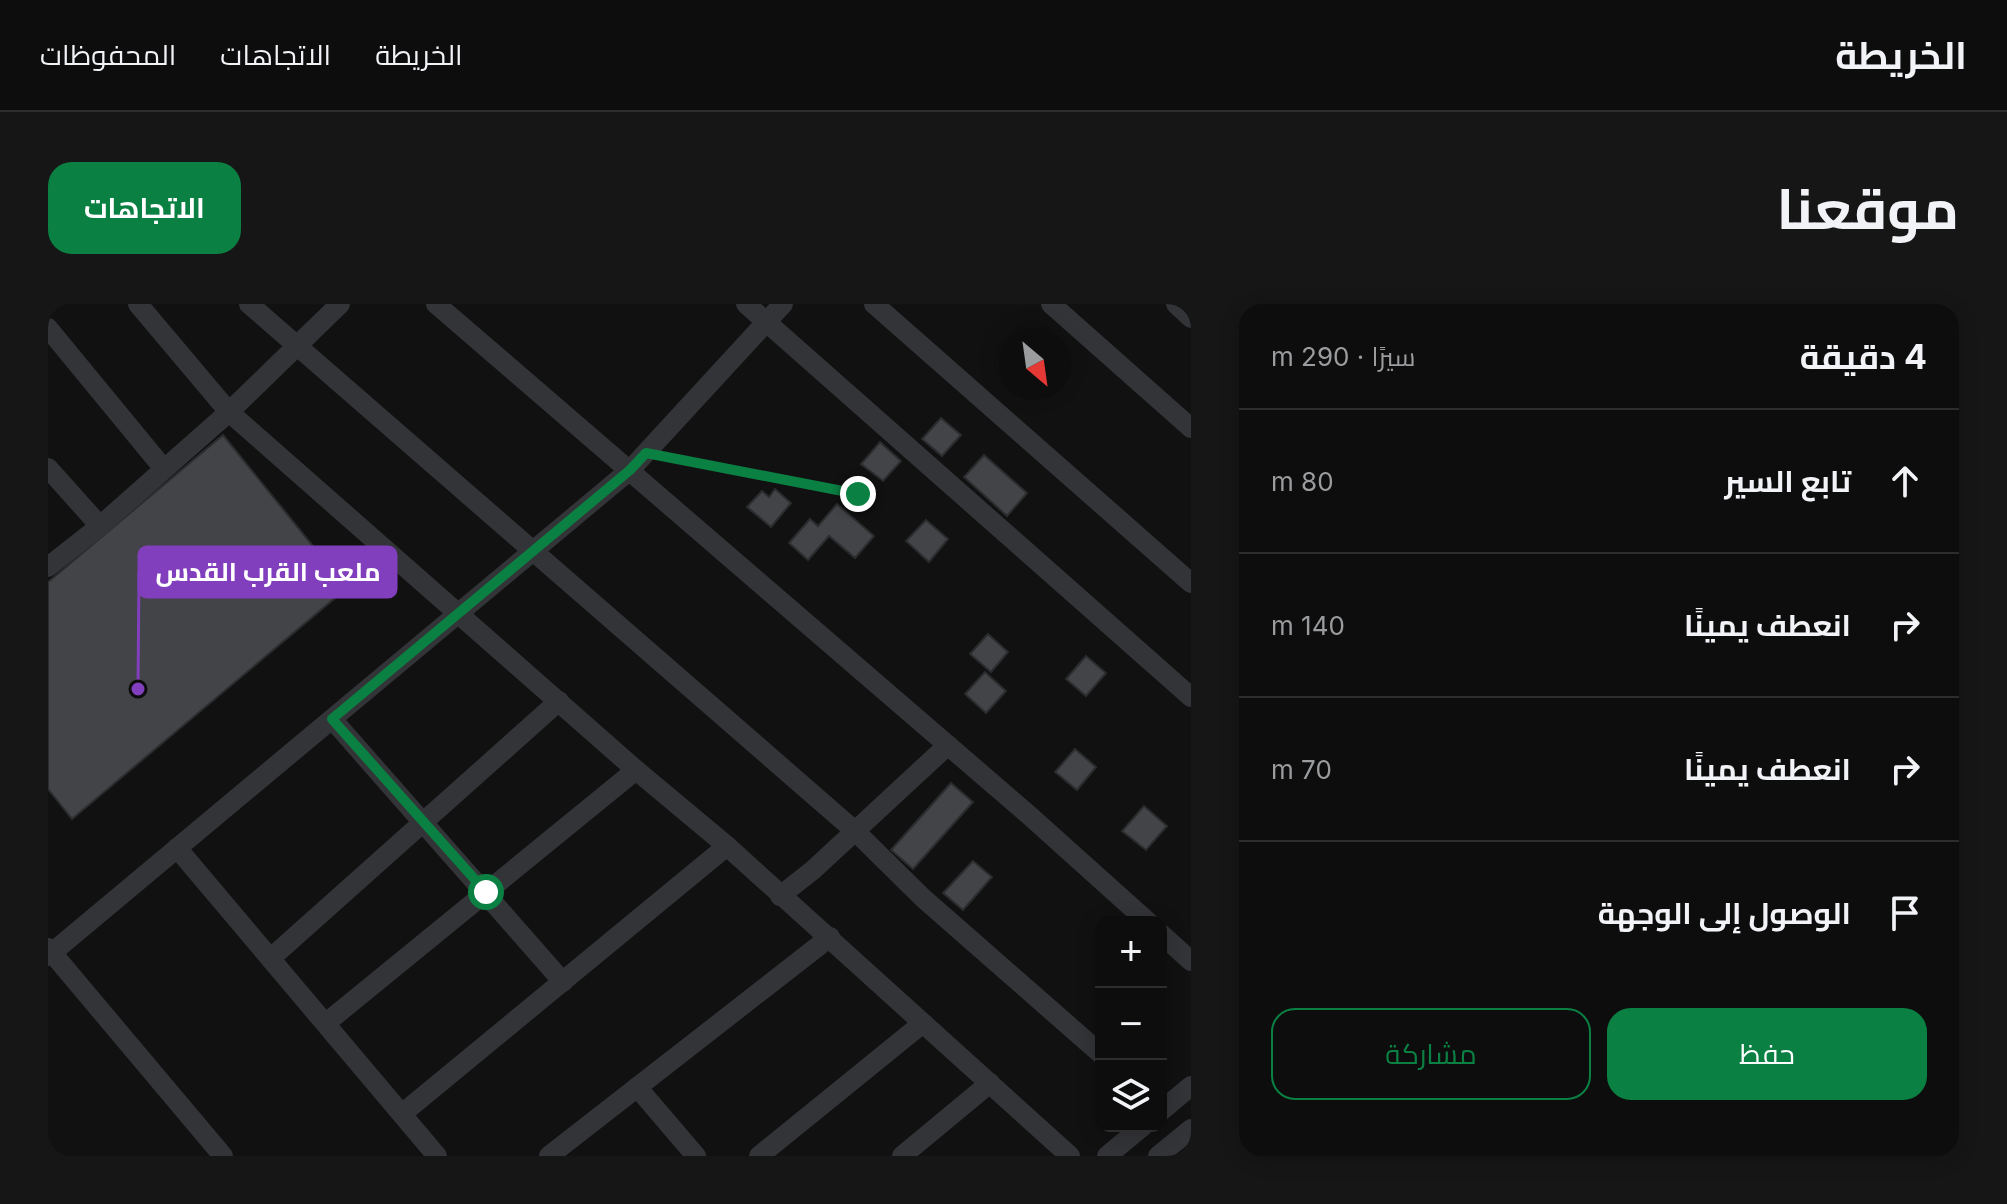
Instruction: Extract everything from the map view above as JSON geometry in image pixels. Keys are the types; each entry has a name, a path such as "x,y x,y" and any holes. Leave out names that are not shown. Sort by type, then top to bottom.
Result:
{"street":[{"path":"138,304 229,412 830,937 1070,1156"},
{"path":"249,304 855,831 923,898 1095,1049"},
{"path":"48,567 100,526 229,412 340,304"},
{"path":"436,304 948,745 1141,916"},
{"path":"746,304 1191,697"},
{"path":"223,1156 49,952 630,470 783,304"},
{"path":"874,304 1191,583"},
{"path":"1051,304 1191,428"},
{"path":"1176,304 1191,318"},
{"path":"48,328 164,469"},
{"path":"48,468 100,526"},
{"path":"271,958 559,701"},
{"path":"332,719 563,982"},
{"path":"780,896 948,745"},
{"path":"326,1023 636,770"},
{"path":"403,1113 727,846"},
{"path":"177,848 437,1156"},
{"path":"549,1156 830,937"},
{"path":"1167,939 1191,961"},
{"path":"759,1156 923,1023"},
{"path":"902,1156 990,1083"},
{"path":"1167,1106 1191,1086"},
{"path":"637,1087 696,1156"},
{"path":"1158,1156 1189,1131 1167,1114"},
{"path":"1107,1156 1136,1132"}],"path":[{"path":"646,453 858,494"}],"building":[{"path":"941,418 961,435 942,456 922,439"},
{"path":"223,435 347,588 72,819 48,789 48,582"},
{"path":"880,442 901,461 883,481 861,464"},
{"path":"984,455 1027,493 1007,516 964,477"},
{"path":"775,489 791,503 771,527 747,507 762,491 769,497"},
{"path":"837,504 874,536 855,558 829,536 808,560 789,543 810,519 818,526"},
{"path":"926,520 948,539 929,562 906,541"},
{"path":"988,634 1008,652 991,672 970,654"},
{"path":"1086,656 1106,673 1086,696 1066,679"},
{"path":"985,672 1006,691 986,713 965,694"},
{"path":"1075,749 1096,767 1077,790 1055,772"},
{"path":"951,783 973,802 913,869 891,850"},
{"path":"1144,806 1167,826 1146,850 1122,831"},
{"path":"973,861 992,877 963,910 943,893"}],"place":[{"name":"ملعب القرب القدس","path":"138,689"}],"route":[{"path":"486,892 332,719 534,552 646,453 858,494"}]}
